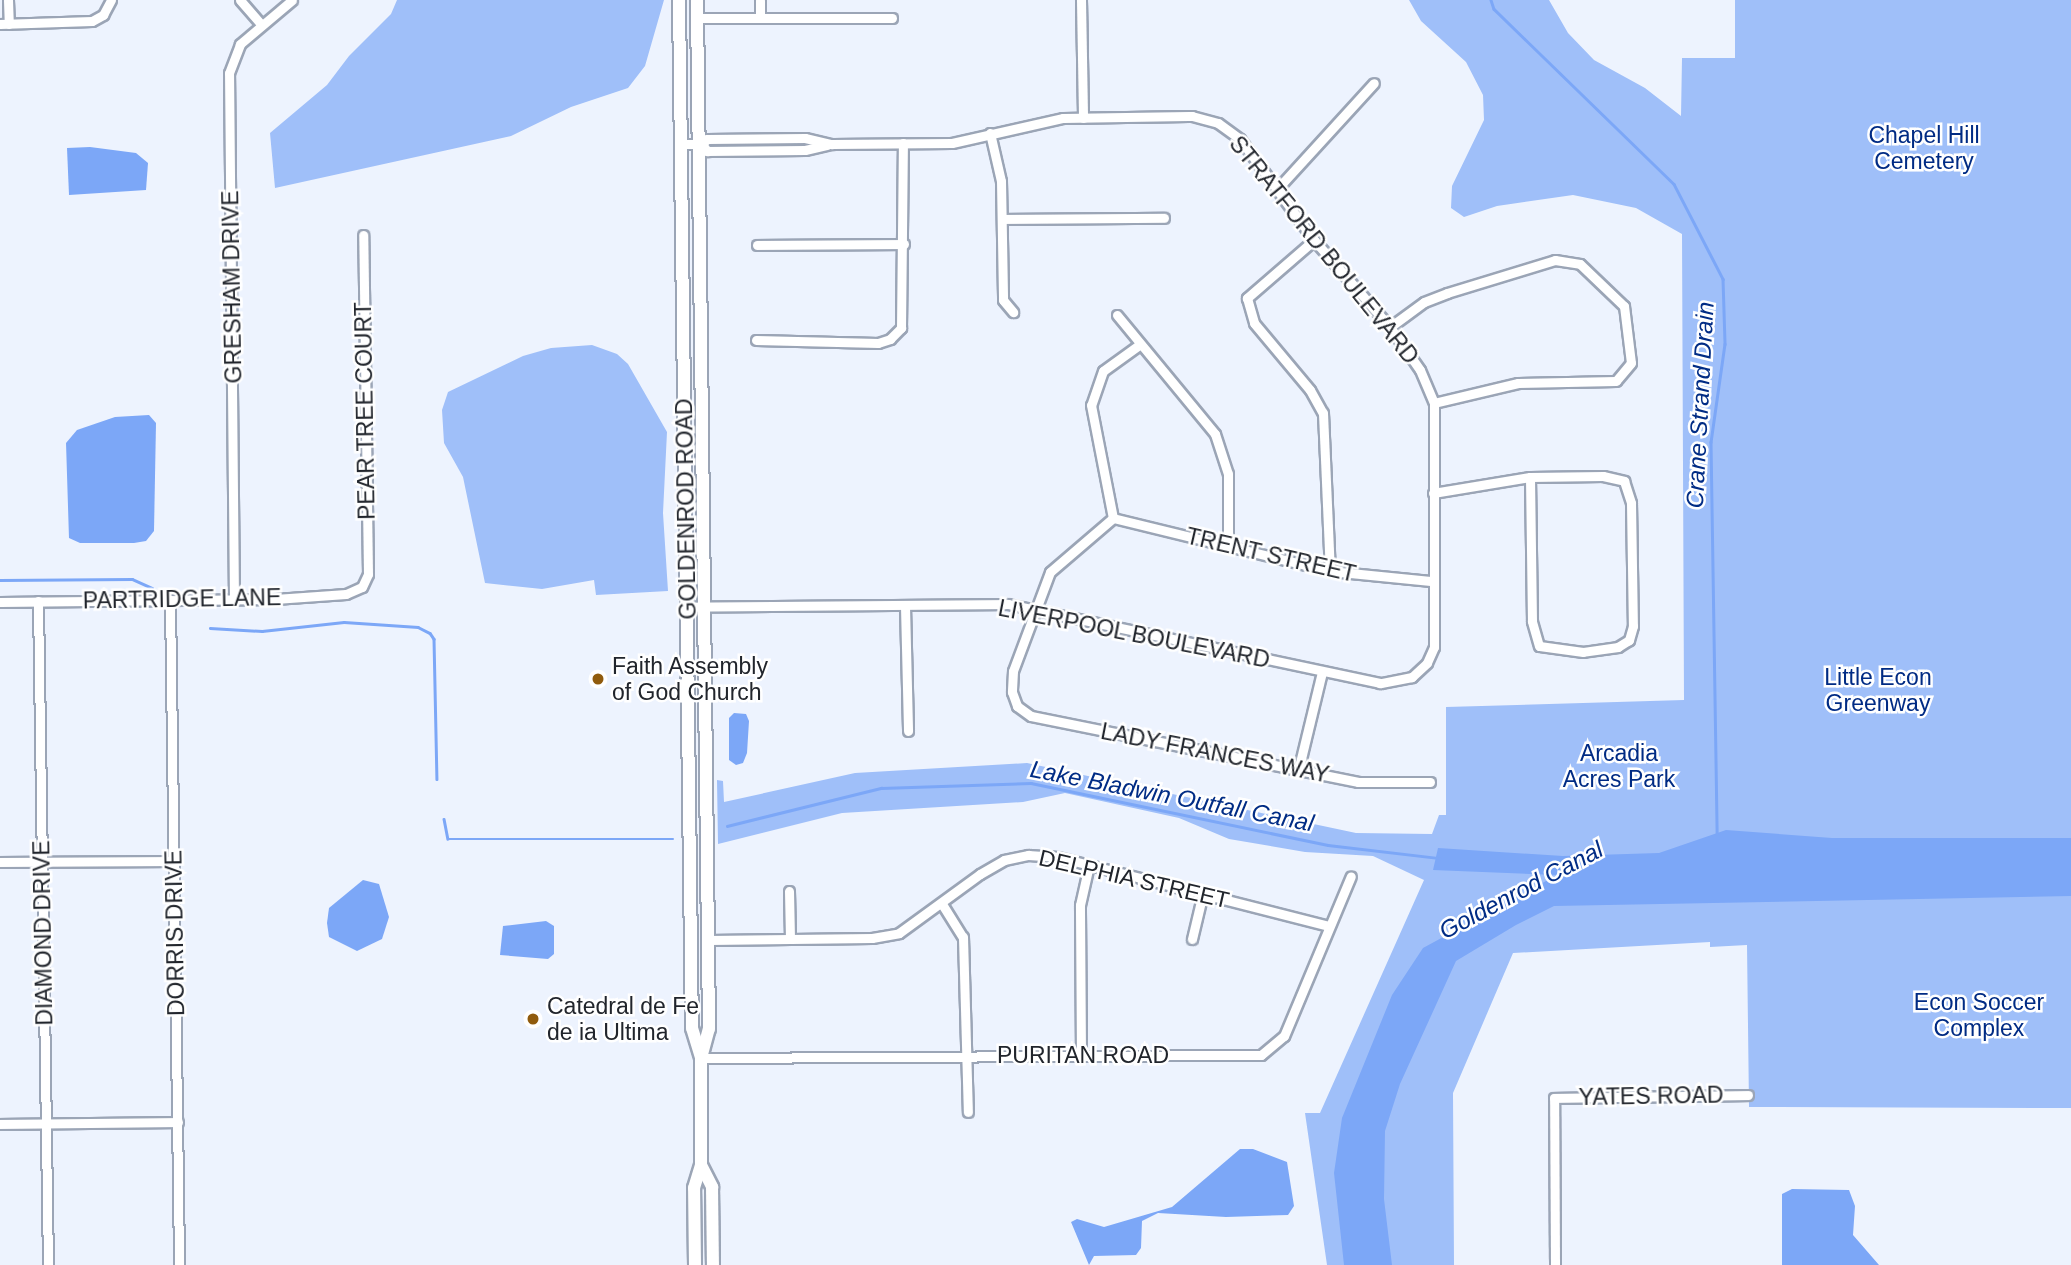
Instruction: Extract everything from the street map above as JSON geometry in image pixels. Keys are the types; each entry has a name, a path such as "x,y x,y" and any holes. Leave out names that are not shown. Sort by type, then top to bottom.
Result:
{"main road":[{"name":"GOLDENROD ROAD","path":"679,0 692,1028 701,1058"},
{"path":"688,0 697,18"},
{"name":"GOLDENROD ROAD","path":"695,1265 694,1188 701,1165 701,1058 709,1029 701,144 697,0"},
{"path":"689,771 698,780 707,814"},
{"name":"GOLDENROD ROAD","path":"701,1165 712,1187 713,1265"}],"street":[{"path":"8,0 4,24 92,21 103,15 111,0"},
{"path":"240,0 261,24"},
{"name":"GRESHAM DRIVE","path":"234,600 229,73 236,50 261,24 292,0"},
{"path":"760,0 760,18"},
{"path":"1081,0 1083,118"},
{"path":"697,18 892,18"},
{"path":"1278,188 1374,83"},
{"name":"STRATFORD BOULEVARD","path":"681,144 701,144 707,139 791,138 832,144 952,143 990,133 1083,118 1192,116 1218,123 1240,139 1314,240 1390,327 1420,370 1434,403 1431,581 1434,647 1412,677"},
{"path":"990,133 1001,181 1003,300 1013,312"},
{"path":"756,340 878,343 890,339 901,328 903,143"},
{"path":"1002,219 1164,218"},
{"name":"PEAR TREE COURT","path":"362,587 368,574 363,235"},
{"path":"1314,240 1256,286 1247,298 1254,323 1310,390 1324,413 1330,571"},
{"path":"757,245 904,244"},
{"path":"1390,327 1424,302 1555,260 1580,264 1624,306 1631,363 1616,381 1518,383 1434,403"},
{"path":"1118,315 1139,345 1215,434 1224,454 1227,544"},
{"path":"1032,612 1050,572 1063,556 1113,518 1091,405 1103,371 1139,345"},
{"path":"1433,493 1530,477 1603,476 1624,481 1631,503 1633,626 1629,640 1618,647 1583,652 1539,646 1532,621 1530,477"},
{"name":"TRENT STREET","path":"1113,518 1330,571 1431,581"},
{"name":"PARTRIDGE LANE","path":"0,602 234,600 346,594 362,587"},
{"name":"DORRIS DRIVE","path":"170,600 180,1265"},
{"name":"DIAMOND DRIVE","path":"38,601 48,1265"},
{"name":"LIVERPOOL BOULEVARD","path":"687,607 1008,604 1032,612 1380,683 1412,677"},
{"path":"905,606 908,731"},
{"name":"LADY FRANCES WAY","path":"1032,612 1013,670 1012,692 1017,706 1031,716 1298,767 1358,782 1430,782"},
{"path":"1298,767 1322,672"},
{"name":"DELPHIA STREET","path":"709,940 872,939 900,933 1004,860 1058,857 1328,926"},
{"path":"0,862 174,861"},
{"path":"1081,1054 1080,905 1089,865"},
{"name":"PURITAN ROAD","path":"701,1058 1261,1055 1284,1036 1328,926 1352,876"},
{"path":"789,891 790,939"},
{"path":"1192,940 1202,893"},
{"path":"943,904 963,937 968,1112"},
{"name":"YATES ROAD","path":"1555,1265 1554,1098 1748,1095"},
{"path":"0,1124 178,1122"}],"green space":[{"path":"397,0 664,0 645,66 628,88 571,107 511,136 275,188 270,133 327,85 349,56 391,14"},
{"path":"1409,0 1549,0 1568,33 1594,60 1645,88 1681,116 1682,58 1735,58 1735,0 2071,0 2071,1108 1749,1107 1747,945 1710,947 1710,942 1513,953 1453,1093 1454,1265 1327,1265 1305,1113 1320,1113 1424,880 1373,856 1305,852 1229,839 1179,818 1065,793 1023,802 842,813 718,844 717,780 723,781 724,802 855,773 1027,763 1356,833 1432,834 1439,815 1446,815 1446,707 1684,700 1682,234 1636,208 1573,195 1497,206 1464,217 1451,208 1452,186 1484,120 1483,95 1466,62 1421,21"},
{"path":"592,345 617,354 628,364 667,432 663,513 668,591 596,595 594,580 542,589 485,583 463,477 444,443 442,410 448,392 523,356 551,348"}],"shaded area":[{"path":"90,147 136,153 148,163 146,190 69,195 67,148"},
{"path":"149,415 156,423 154,531 146,541 134,543 80,543 69,538 66,443 77,430 115,417"},
{"path":"734,713 746,714 749,721 747,753 743,763 736,765 729,760 729,718"},
{"path":"1726,830 1832,838 2071,838 2071,896 1554,906 1516,925 1456,961 1400,1084 1385,1131 1384,1199 1392,1265 1344,1265 1334,1173 1342,1118 1392,995 1423,948 1557,875 1433,870 1438,848 1563,856 1659,853"},
{"path":"363,880 379,884 389,917 382,939 357,951 329,937 327,923 329,908"},
{"path":"546,921 554,926 554,954 548,959 500,955 503,926"},
{"path":"1240,1149 1253,1149 1287,1162 1294,1206 1288,1215 1226,1217 1158,1213 1142,1221 1141,1248 1136,1255 1094,1256 1089,1265 1071,1222 1077,1219 1104,1227 1172,1207"},
{"path":"1792,1189 1849,1190 1855,1206 1853,1235 1879,1265 1782,1265 1782,1194"}],"waterway":[{"name":"Crane Strand Drain","path":"1491,0 1494,9 1674,184 1723,279 1725,344 1711,442 1717,834"},
{"name":"Lake Bladwin Outfall Canal","path":"0,580 132,579 152,588"},
{"name":"Lake Bladwin Outfall Canal","path":"210,628 262,631 344,622 418,627 430,633 434,639 437,779"},
{"name":"Lake Bladwin Outfall Canal","path":"727,826 881,788 1031,783 1328,845 1439,858"},
{"name":"Lake Bladwin Outfall Canal","path":"444,819 448,839 673,839"}],"place":[{"name":"Faith Assembly of God Church","path":"598,679"},
{"name":"Catedral de Fe de ia Ultima","path":"533,1019"}],"park label":[{"name":"Chapel Hill Cemetery","path":"1924,148"},
{"name":"Little Econ Greenway","path":"1878,690"},
{"name":"Arcadia Acres Park","path":"1619,766"},
{"name":"Econ Soccer Complex","path":"1979,1015"}],"water label":[{"name":"Goldenrod Canal","path":"1521,890"}]}
